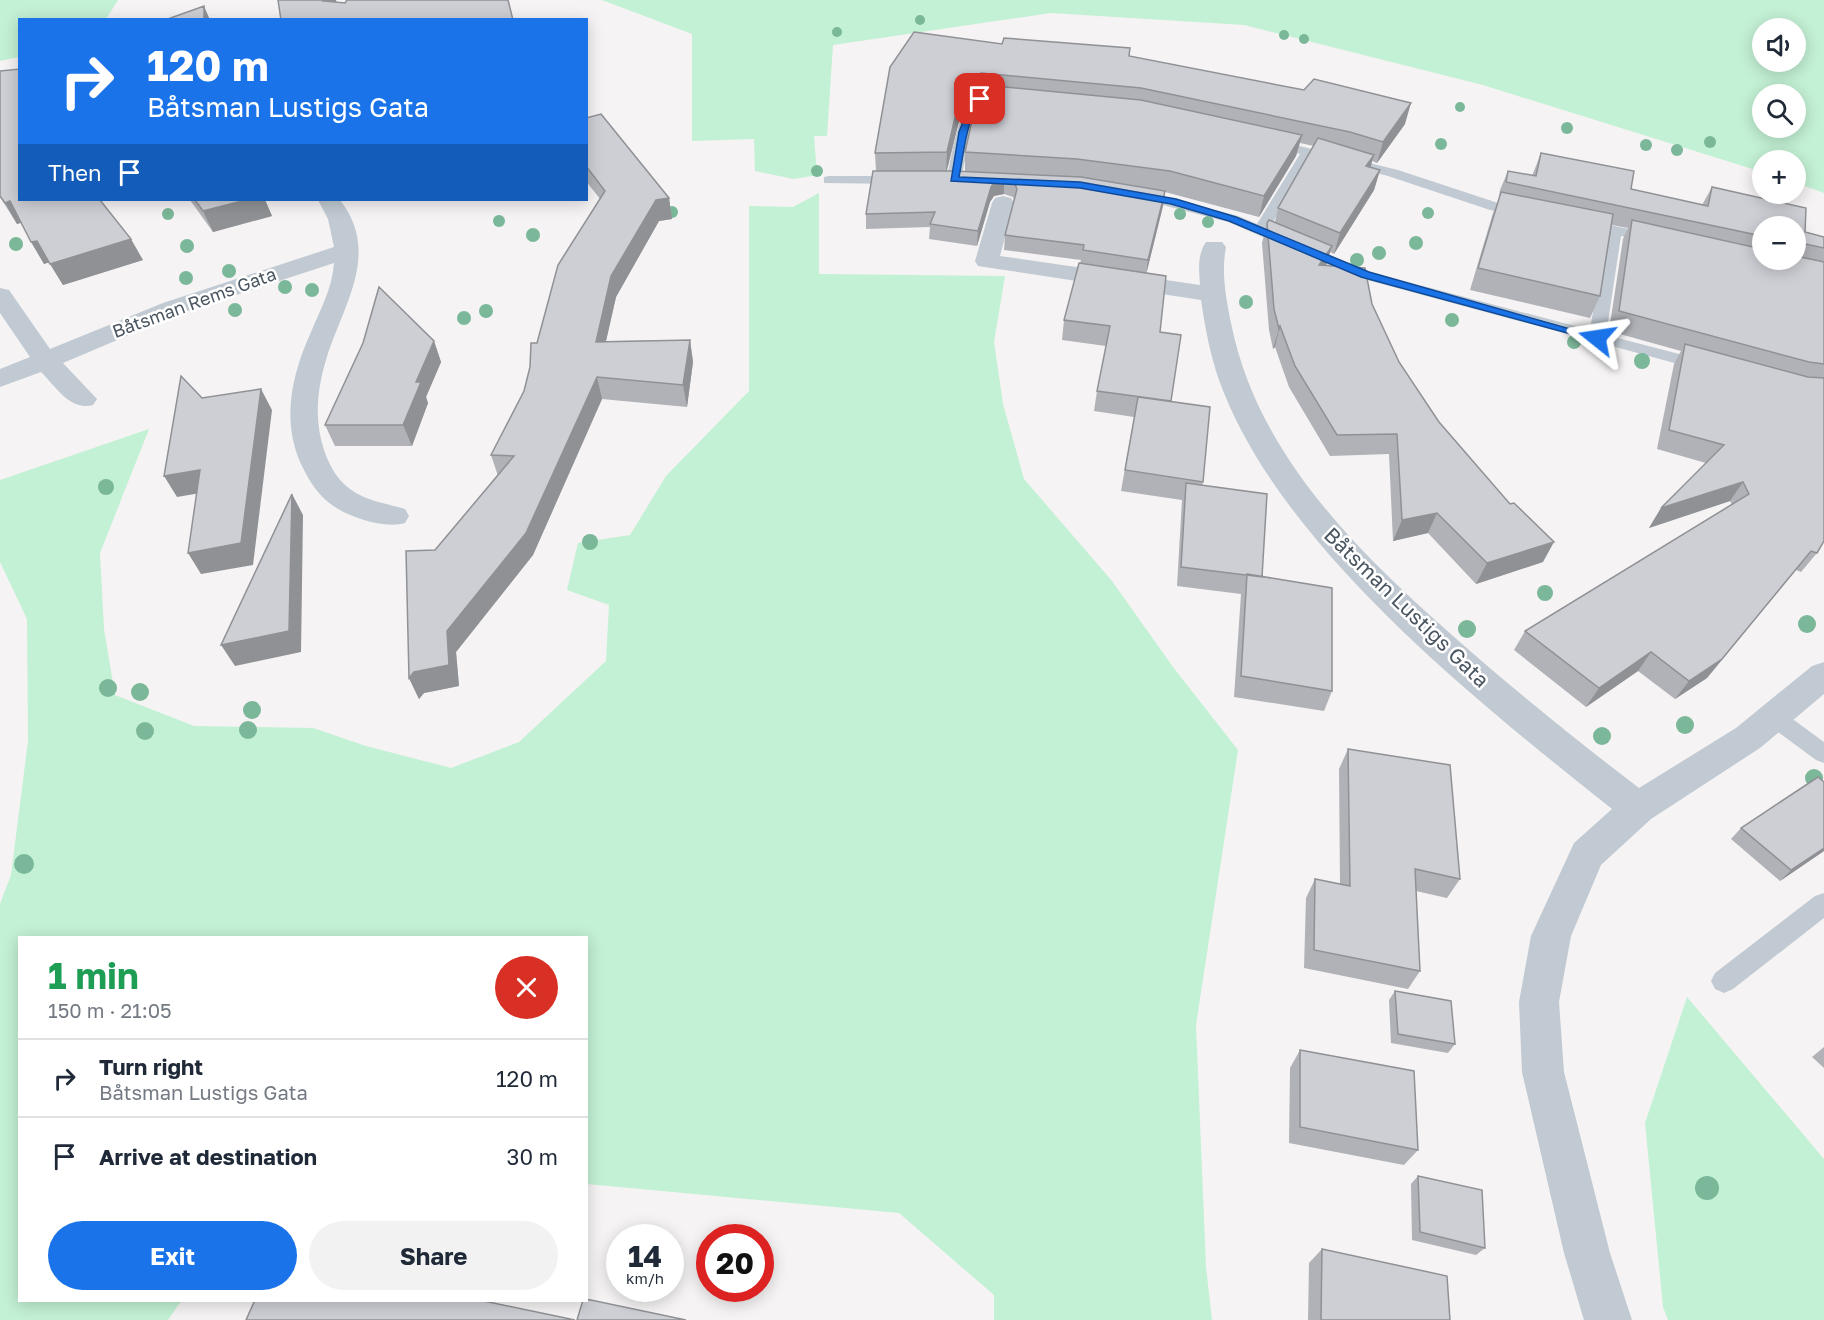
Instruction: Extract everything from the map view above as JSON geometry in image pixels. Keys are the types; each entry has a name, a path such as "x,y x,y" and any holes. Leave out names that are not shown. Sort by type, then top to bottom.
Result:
{"street":[{"path":"330,201 341,223 345,251 342,288 316,347 305,386 303,417 309,449 320,476 343,500 394,516"},
{"path":"1003,203 987,261 1213,294"},
{"name":"Båtsman Lustigs Gata","path":"1214,247 1211,261 1213,294 1237,391 1275,461 1332,538 1423,628 1515,710 1638,808"},
{"name":"Båtsman Rems Gata","path":"0,379 172,308 345,251"},
{"path":"0,295 44,359 83,399"},
{"path":"1608,1320 1587,1253 1543,1072 1539,1002 1551,936 1587,854 1638,808 1775,718 1824,675"}],"lane":[{"path":"954,179 964,132 975,102 980,99 1027,103"},
{"path":"1251,139 1393,173 1495,207 1538,215"},
{"path":"1260,231 1308,152"},
{"path":"829,180 920,179"},
{"path":"1120,190 1172,201 1233,219 1365,274 1716,369"},
{"path":"1571,221 1666,241"},
{"path":"1597,338 1614,230"},
{"path":"1775,718 1824,754"},
{"path":"1725,981 1824,904"}],"green space":[{"path":"0,0 118,0 107,18 18,18 18,57 0,61"},
{"path":"602,0 1824,0 1824,193 1806,187 1806,150 1752,150 1752,169 1483,85 1244,25 1051,13 833,45 827,136 814,136 817,175 794,179 755,171 754,139 692,141 692,34"},
{"path":"819,193 819,274 1005,276 994,342 1003,404 1024,479 1112,581 1173,667 1238,750 1196,1025 1206,1267 1212,1320 994,1320 994,1295 899,1213 588,1184 588,936 18,936 18,1302 180,1302 168,1320 0,1320 0,904 11,875 28,741 27,619 0,562 0,480 149,429 100,553 104,629 115,695 194,726 313,728 366,746 451,768 519,742 606,661 609,605 567,590 578,543 630,535 666,476 749,391 749,206 793,207"},
{"path":"1687,997 1824,1159 1824,1320 1668,1320 1663,1307 1645,1123"}],"building":[{"path":"278,0 324,0 345,3 347,0 508,0 512,18 281,18"},
{"path":"204,6 204,18 171,18"},
{"path":"914,32 1002,44 1004,38 1130,48 1129,56 1304,90 1314,79 1411,103 1383,142 1350,132 1141,88 981,73 972,78 960,96 947,152 875,153 890,67"},
{"path":"18,69 18,201 101,201 131,239 50,264 37,241 31,242 10,201 5,203 0,196 0,71"},
{"path":"984,85 1141,100 1302,135 1264,196 1170,171 1077,159 965,152 974,112"},
{"path":"601,114 669,198 656,200 611,276 596,342 690,340 683,385 597,377 526,533 447,631 449,665 414,672 409,678 406,551 435,550 514,456 491,455 524,391 530,367 531,343 537,343 558,265 605,191 588,169 588,117"},
{"path":"1318,138 1374,155 1366,166 1380,170 1340,233 1278,208"},
{"path":"1541,153 1634,171 1631,189 1708,206 1712,187 1752,196 1752,204 1788,204 1806,208 1806,216 1752,216 1752,234 1506,182 1508,171 1536,176"},
{"path":"873,171 954,171 1081,177 1165,191 1148,260 1083,250 1084,245 1005,235 1017,189 1014,182 1004,179 995,181 991,187 978,231 930,224 935,212 866,214"},
{"path":"1501,192 1613,214 1600,296 1478,268"},
{"path":"196,201 242,201 203,211"},
{"path":"1269,220 1332,246 1319,265 1365,268 1372,304 1399,362 1439,422 1510,504 1514,503 1554,542 1487,563 1437,513 1402,520 1397,434 1337,435 1295,366 1280,326 1279,329 1274,309 1267,223"},
{"path":"1632,220 1752,247 1752,270 1806,270 1806,258 1824,262 1824,364 1809,362 1619,311"},
{"path":"1806,232 1824,237 1824,248 1806,244"},
{"path":"1079,263 1166,276 1160,332 1181,335 1171,401 1097,391 1110,326 1064,320"},
{"path":"379,287 434,341 416,382 421,382 403,425 325,425 363,343"},
{"path":"1685,344 1808,377 1824,378 1824,541 1817,553 1811,551 1722,659 1689,681 1651,652 1599,688 1525,631 1749,494 1743,482 1661,508 1724,445 1669,430"},
{"path":"181,376 202,398 261,389 241,543 188,553 200,470 164,476"},
{"path":"1138,397 1210,407 1203,482 1125,470"},
{"path":"1186,483 1267,494 1262,577 1181,567"},
{"path":"292,494 289,631 221,645"},
{"path":"1247,574 1332,588 1332,691 1241,676"},
{"path":"1348,749 1450,765 1460,879 1415,869 1420,971 1314,950 1315,879 1350,886"},
{"path":"1818,777 1824,782 1824,848 1791,870 1741,828"},
{"path":"1395,991 1451,1001 1455,1044 1398,1034"},
{"path":"1300,1050 1414,1071 1418,1150 1300,1127"},
{"path":"1418,1176 1482,1190 1485,1248 1420,1232"},
{"path":"1322,1249 1447,1276 1450,1320 1321,1320"},
{"path":"588,1299 686,1320 577,1320 582,1302 588,1302"},
{"path":"254,1302 489,1302 575,1320 246,1320"}],"route":[{"path":"980,99 975,102 964,132 954,179 1080,185 1120,190 1172,201 1233,219 1365,274 1597,338"}]}
